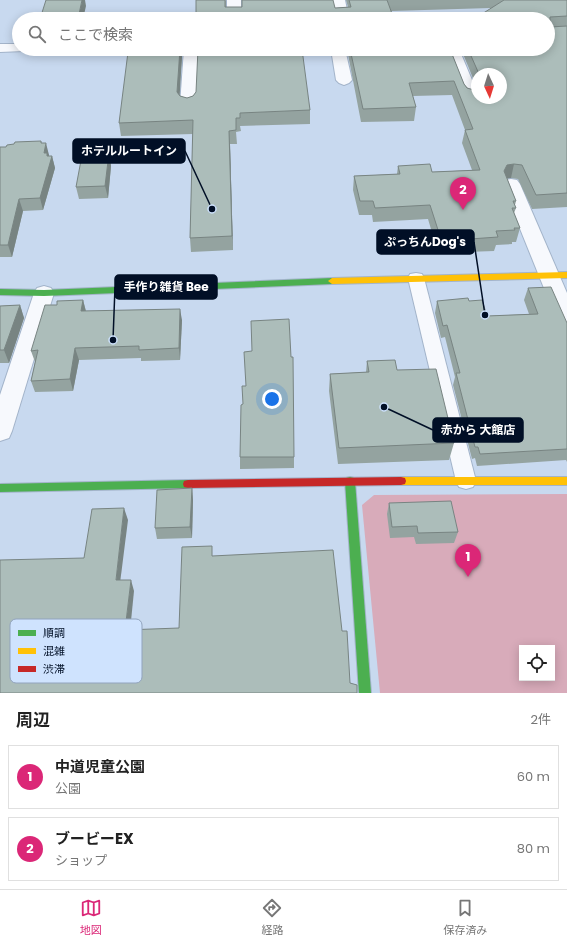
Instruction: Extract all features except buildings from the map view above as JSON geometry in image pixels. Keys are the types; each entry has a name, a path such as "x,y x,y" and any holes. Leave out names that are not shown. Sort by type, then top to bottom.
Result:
{"street":[{"path":"234,0 234,12"},
{"path":"338,0 341,12"},
{"path":"0,48 12,48"},
{"path":"188,105 190,56"},
{"path":"339,56 344,80"},
{"path":"455,56 471,96"},
{"path":"511,184 558,275 567,318"},
{"path":"0,292 44,293 416,278 558,275"},
{"path":"0,431 44,293"},
{"path":"350,481 365,693"},
{"path":"0,488 350,481 567,481"}],"lane":[{"path":"416,278 466,481"}],"shaded area":[{"path":"567,494 567,693 380,693 362,505 374,495"}],"traffic: fast":[{"path":"0,292 44,293 332,281"},
{"path":"350,481 365,693"},
{"path":"0,488 188,484"}],"traffic: slow":[{"path":"332,281 567,275"},
{"path":"401,481 567,481"}],"traffic: jam":[{"path":"188,484 401,481"}],"place":[{"name":"ホテルルートイン","path":"212,209"},
{"name":"ブービーEX","path":"463,210"},
{"name":"ぷっちんDog's","path":"485,315"},
{"name":"手作り雑貨 Bee","path":"113,340"},
{"name":"赤から 大館店","path":"384,407"},
{"name":"中道児童公園","path":"468,577"}]}
